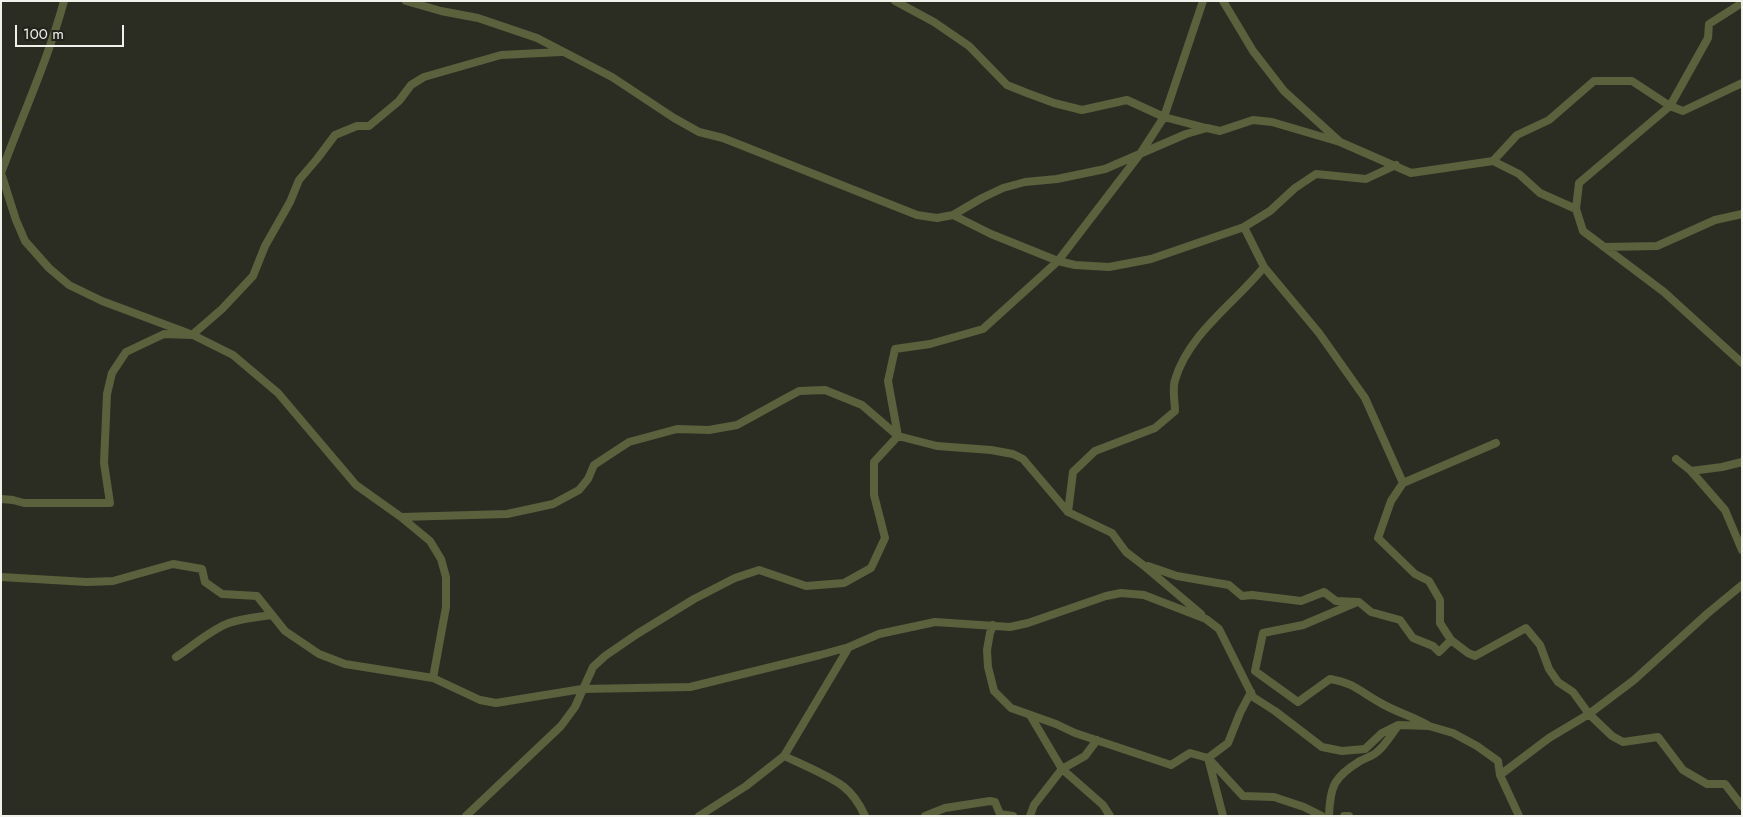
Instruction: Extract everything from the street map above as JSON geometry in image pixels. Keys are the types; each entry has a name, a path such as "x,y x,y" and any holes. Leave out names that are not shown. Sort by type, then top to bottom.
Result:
{"street":[{"path":"64,1 54,37 1,173 25,241 49,268 69,285 102,301 192,335 233,355 278,393 356,485 401,517 430,541 441,559 446,577 446,607 433,678"},
{"path":"406,1 441,11 478,18 537,38 612,77 674,118 699,132 723,138 917,214 937,218 953,215 1004,188 1025,182 1057,179 1105,169 1186,134 1207,128"},
{"path":"441,11 444,1"},
{"path":"896,1 934,22 969,46 1007,84 1054,103 1082,110 1127,100 1164,117 1220,131 1253,120 1272,122 1340,142 1411,173 1493,161 1519,174 1540,193 1576,209"},
{"path":"898,436 888,381 895,349 930,344 983,329 1058,261 1140,154 1164,117 1202,1"},
{"path":"1223,1 1259,60 1284,91 1340,142"},
{"path":"1742,3 1709,24 1708,38 1670,106 1579,183 1576,209 1583,231 1664,292 1742,364"},
{"path":"1,499 24,503 110,503 104,463 107,394 112,373 126,352 164,334 192,335 222,310 253,276 265,246 290,202 299,180 335,135 357,126 369,126 399,101 410,85 424,77 501,55 563,52"},
{"path":"1493,161 1517,135 1549,120 1594,81 1632,81 1670,106 1683,111 1742,83"},
{"path":"953,215 991,234 1058,261 1075,265 1109,267 1151,259 1244,227 1270,211 1295,188 1316,174 1366,179 1396,166"},
{"path":"1604,247 1657,246 1715,220 1742,214"},
{"path":"1244,227 1264,267 1319,333 1366,398 1403,483"},
{"path":"1068,512 1073,472 1095,451 1155,428 1175,411 1174,382 1191,346 1264,267"},
{"path":"401,517 507,514 553,504 579,490 588,479 594,465 629,442 677,429 709,430 737,425 799,390 825,390 862,405 898,436 937,446 991,450 1014,454 1023,459 1068,512 1112,533 1126,552 1218,629 1253,697 1275,711 1322,747 1342,751 1365,749 1382,733 1398,725 1429,726 1453,732 1498,761 1500,775 1519,816"},
{"path":"466,816 561,726 575,707 593,667 605,656 694,599 735,578 759,570 806,586 844,583 872,568 885,538 874,495 874,462 898,436"},
{"path":"1496,443 1403,483 1391,501 1378,538 1415,574 1429,581 1440,600 1440,623 1451,640 1468,653 1475,656 1526,628 1540,645 1550,669 1558,682 1573,692 1589,714 1612,736 1623,742 1658,736 1683,770 1706,784 1725,784 1742,806"},
{"path":"1676,459 1691,471 1725,510 1742,550"},
{"path":"1691,471 1742,462"},
{"path":"1,577 87,582 113,581 173,564 202,570 205,582 222,594 258,596 285,631 319,654 345,664 433,678 480,700 496,703 582,690 690,687 848,647 880,634 934,622 1010,627 1028,623 1106,596 1122,593 1144,595 1206,619"},
{"path":"1143,565 1176,576 1229,585 1242,596 1252,595 1301,601 1324,592 1336,601 1359,602 1371,612 1400,620 1413,638 1425,642 1439,652 1451,640"},
{"path":"1500,775 1549,738 1589,714 1634,680 1742,585"},
{"path":"1359,602 1303,624 1263,632 1255,671 1298,702 1330,679 1355,686 1379,702 1418,719 1429,726"},
{"path":"176,657 215,630 229,623 272,615"},
{"path":"993,625 987,650 988,667 994,691 1011,708 1075,733 1171,765 1190,753 1208,758 1243,796 1274,797 1322,816"},
{"path":"699,816 746,786 784,756 848,647"},
{"path":"1208,758 1228,743 1251,692"},
{"path":"1030,715 1062,769 1096,799 1110,816"},
{"path":"1329,816 1331,790 1335,781 1359,762 1377,752 1398,725"},
{"path":"1030,816 1034,805 1062,769 1085,756 1097,740"},
{"path":"784,756 844,787 859,804 865,816"},
{"path":"1208,758 1223,816"},
{"path":"925,816 945,808 990,801 995,802 1000,814 1013,816"},
{"path":"1344,816 1349,816"}]}
